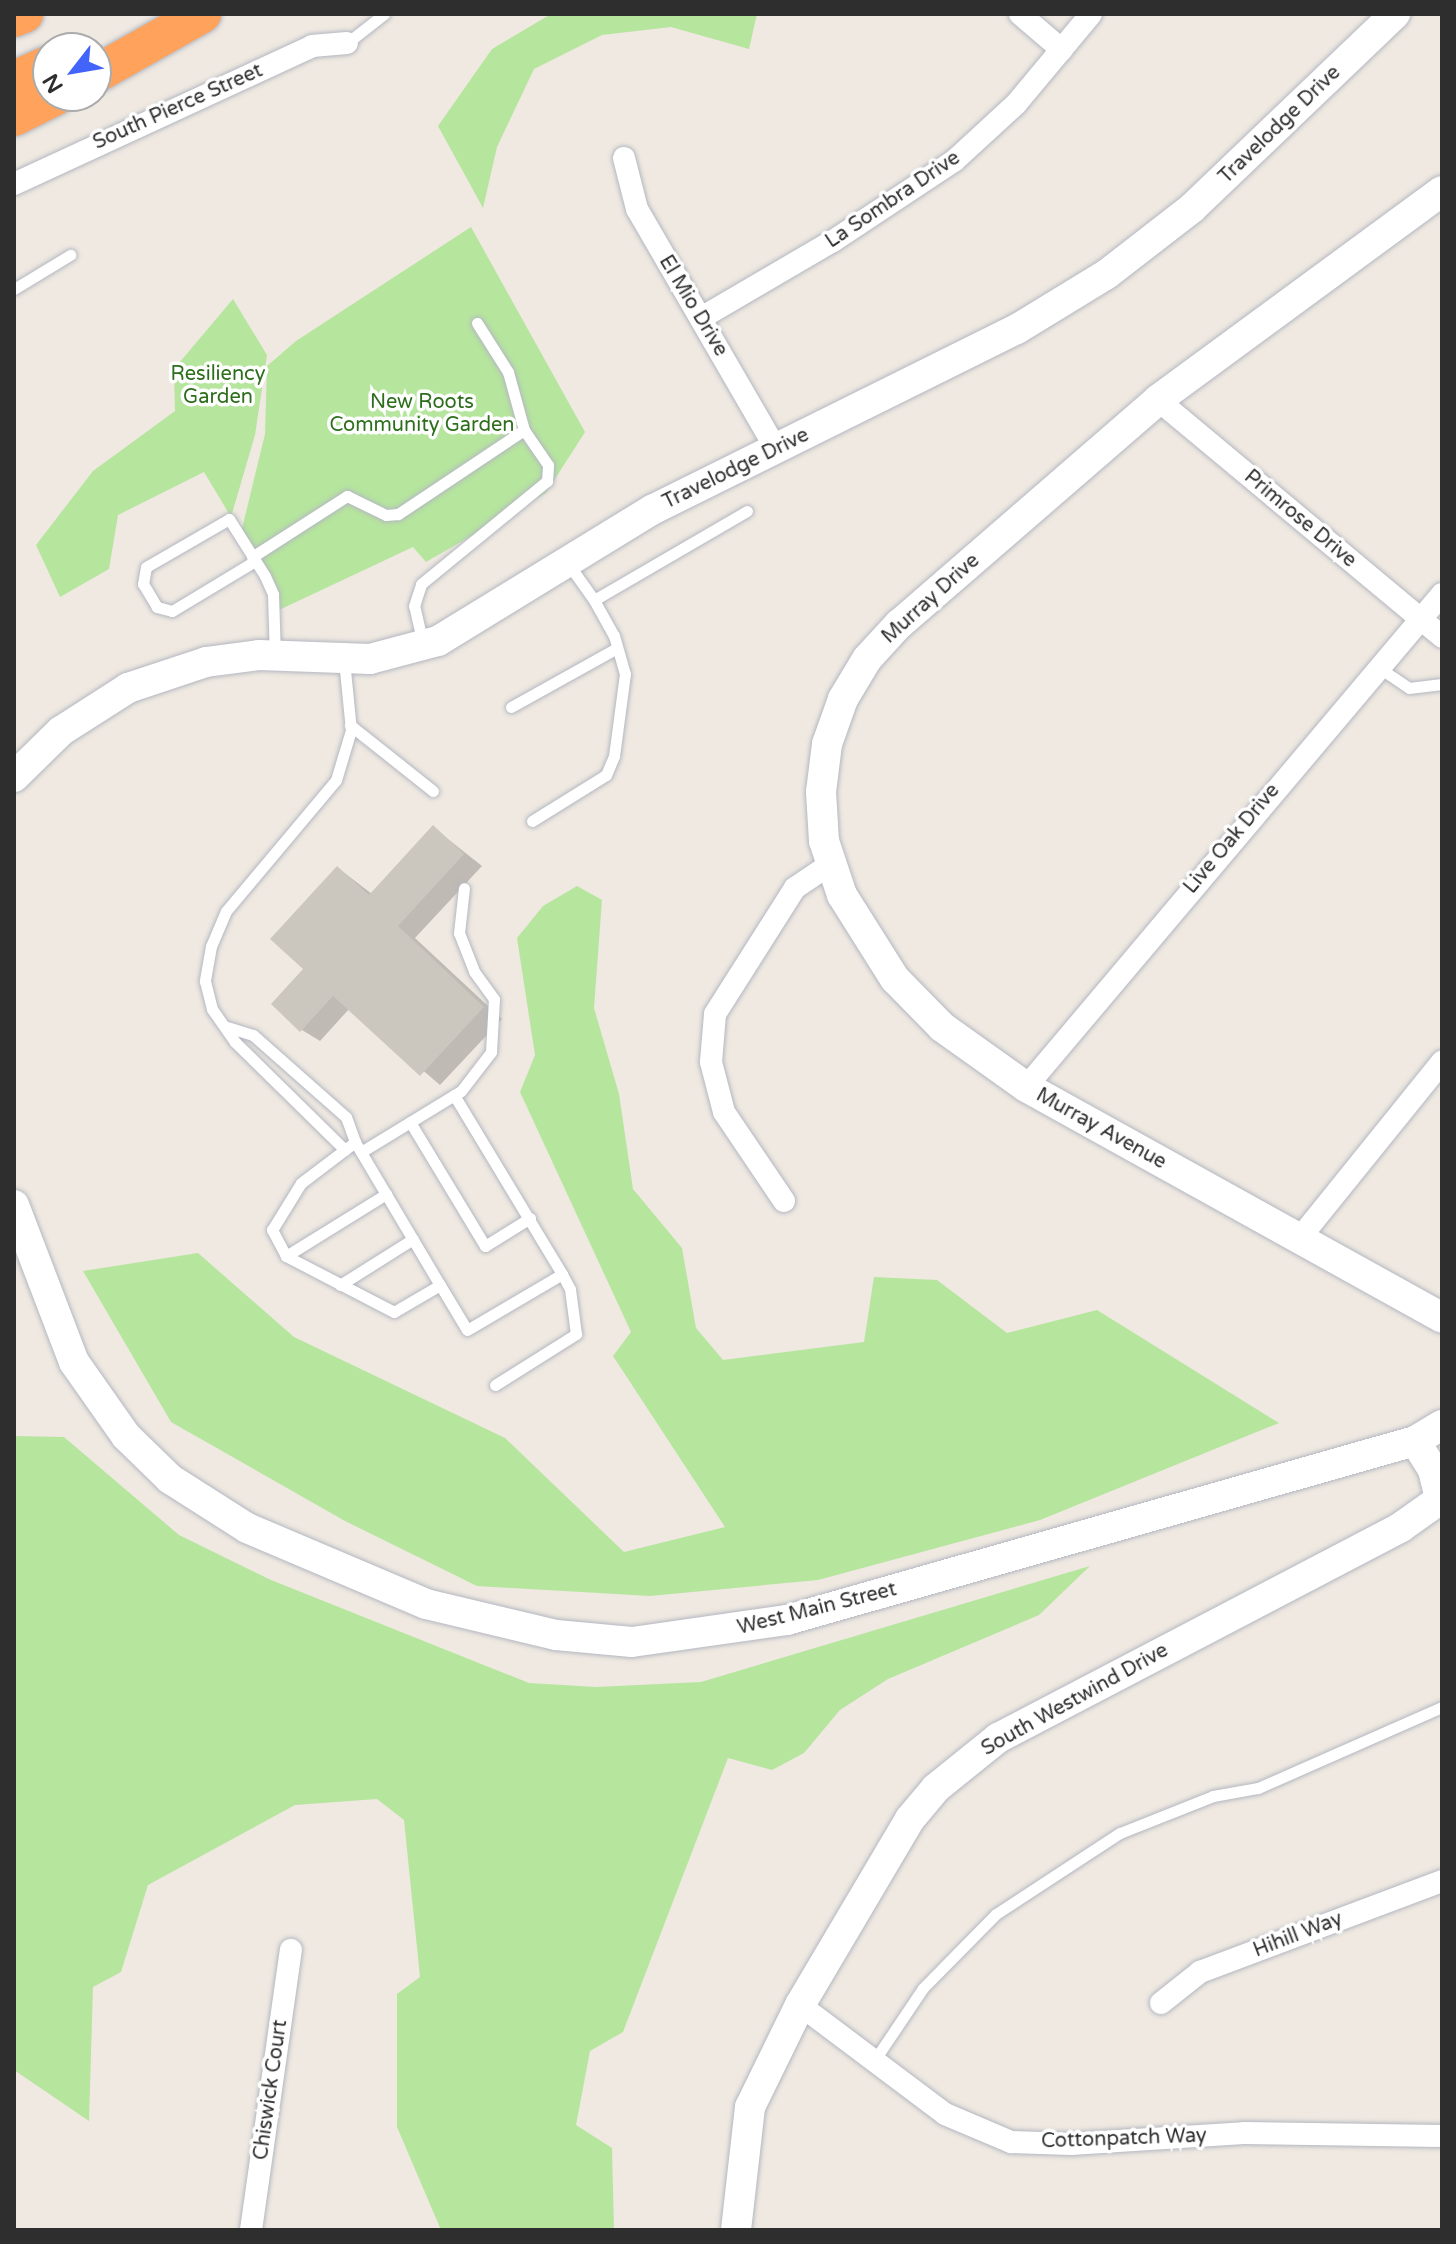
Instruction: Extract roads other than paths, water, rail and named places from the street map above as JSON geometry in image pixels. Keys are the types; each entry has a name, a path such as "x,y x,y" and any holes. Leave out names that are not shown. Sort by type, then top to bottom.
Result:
{"highway":[{"path":"14,18 24,14"},
{"path":"112,37 165,14"},
{"path":"112,65 202,14"},
{"path":"14,117 32,108"}],"street":[{"path":"1020,14 1062,50"},
{"name":"La Sombra Drive","path":"701,318 833,241 954,161 1016,104 1091,14"},
{"name":"Travelodge Drive","path":"14,777 61,731 128,688 206,662 275,656 344,660 424,645 652,510 1017,329 1107,274 1212,190 1395,14"},
{"name":"South Pierce Street","path":"14,184 312,46 347,43"},
{"name":"El Mio Drive","path":"624,158 637,209 776,449"},
{"name":"Murray Drive","path":"829,865 821,817 823,768 843,699 867,659 899,624 1158,400 1442,191"},
{"name":"Primrose Drive","path":"1158,400 1442,637"},
{"name":"Live Oak Drive","path":"1026,1087 1377,667 1442,594"},
{"path":"784,1201 724,1112 711,1062 715,1014 795,888 829,865"},
{"name":"Murray Avenue","path":"829,865 858,924 895,979 968,1049 1026,1087 1442,1318"},
{"path":"1299,1239 1442,1062"},
{"name":"West Main Street","path":"14,1205 74,1362 116,1425 170,1479 247,1528 426,1604 556,1635 632,1642 787,1620 1429,1442 1442,1425"},
{"path":"1429,1442 1441,1498"},
{"name":"South Westwind Drive","path":"736,2230 750,2107 800,2005 910,1819 967,1761 998,1738 1401,1527 1441,1498"},
{"name":"Hihill Way","path":"1161,2003 1200,1972 1442,1881"},
{"name":"Chiswick Court","path":"251,2230 291,1950"},
{"name":"Cottonpatch Way","path":"800,2005 876,2058 945,2114 1011,2142 1071,2144 1244,2133 1442,2136"}],"lane":[{"path":"347,43 384,14"},
{"path":"14,289 70,255"},
{"path":"424,645 414,606 421,584 547,481 548,465 524,430 508,372 477,323"},
{"path":"275,656 273,594 254,559 226,519 146,567 143,584 157,607 172,611 254,559 347,496 386,515 398,514 524,430"},
{"path":"594,600 747,511"},
{"path":"532,821 606,775 614,756 625,674 617,648 594,600 567,562"},
{"path":"511,707 617,648"},
{"path":"344,660 350,725 329,792 226,911 217,930 205,981 212,1009 235,1042 354,1148 386,1194 467,1330 562,1274"},
{"path":"1377,667 1409,688 1442,684"},
{"path":"350,725 433,791"},
{"path":"440,1285 394,1312 286,1256 272,1230 274,1221 301,1183 354,1148 410,1122 454,1095 486,1064 496,1033 494,999 474,971 459,933 464,888"},
{"path":"227,1027 253,1035 346,1117 354,1148"},
{"path":"454,1095 570,1289 576,1334 495,1385"},
{"path":"410,1122 485,1246 530,1218"},
{"path":"286,1256 386,1194"},
{"path":"340,1285 413,1239"},
{"path":"876,2058 923,1988 996,1914 1120,1833 1213,1796 1258,1788 1442,1707"}],"park label":[{"name":"Resiliency Garden","path":"218,386"},
{"name":"New Roots Community Garden","path":"422,414"}]}
